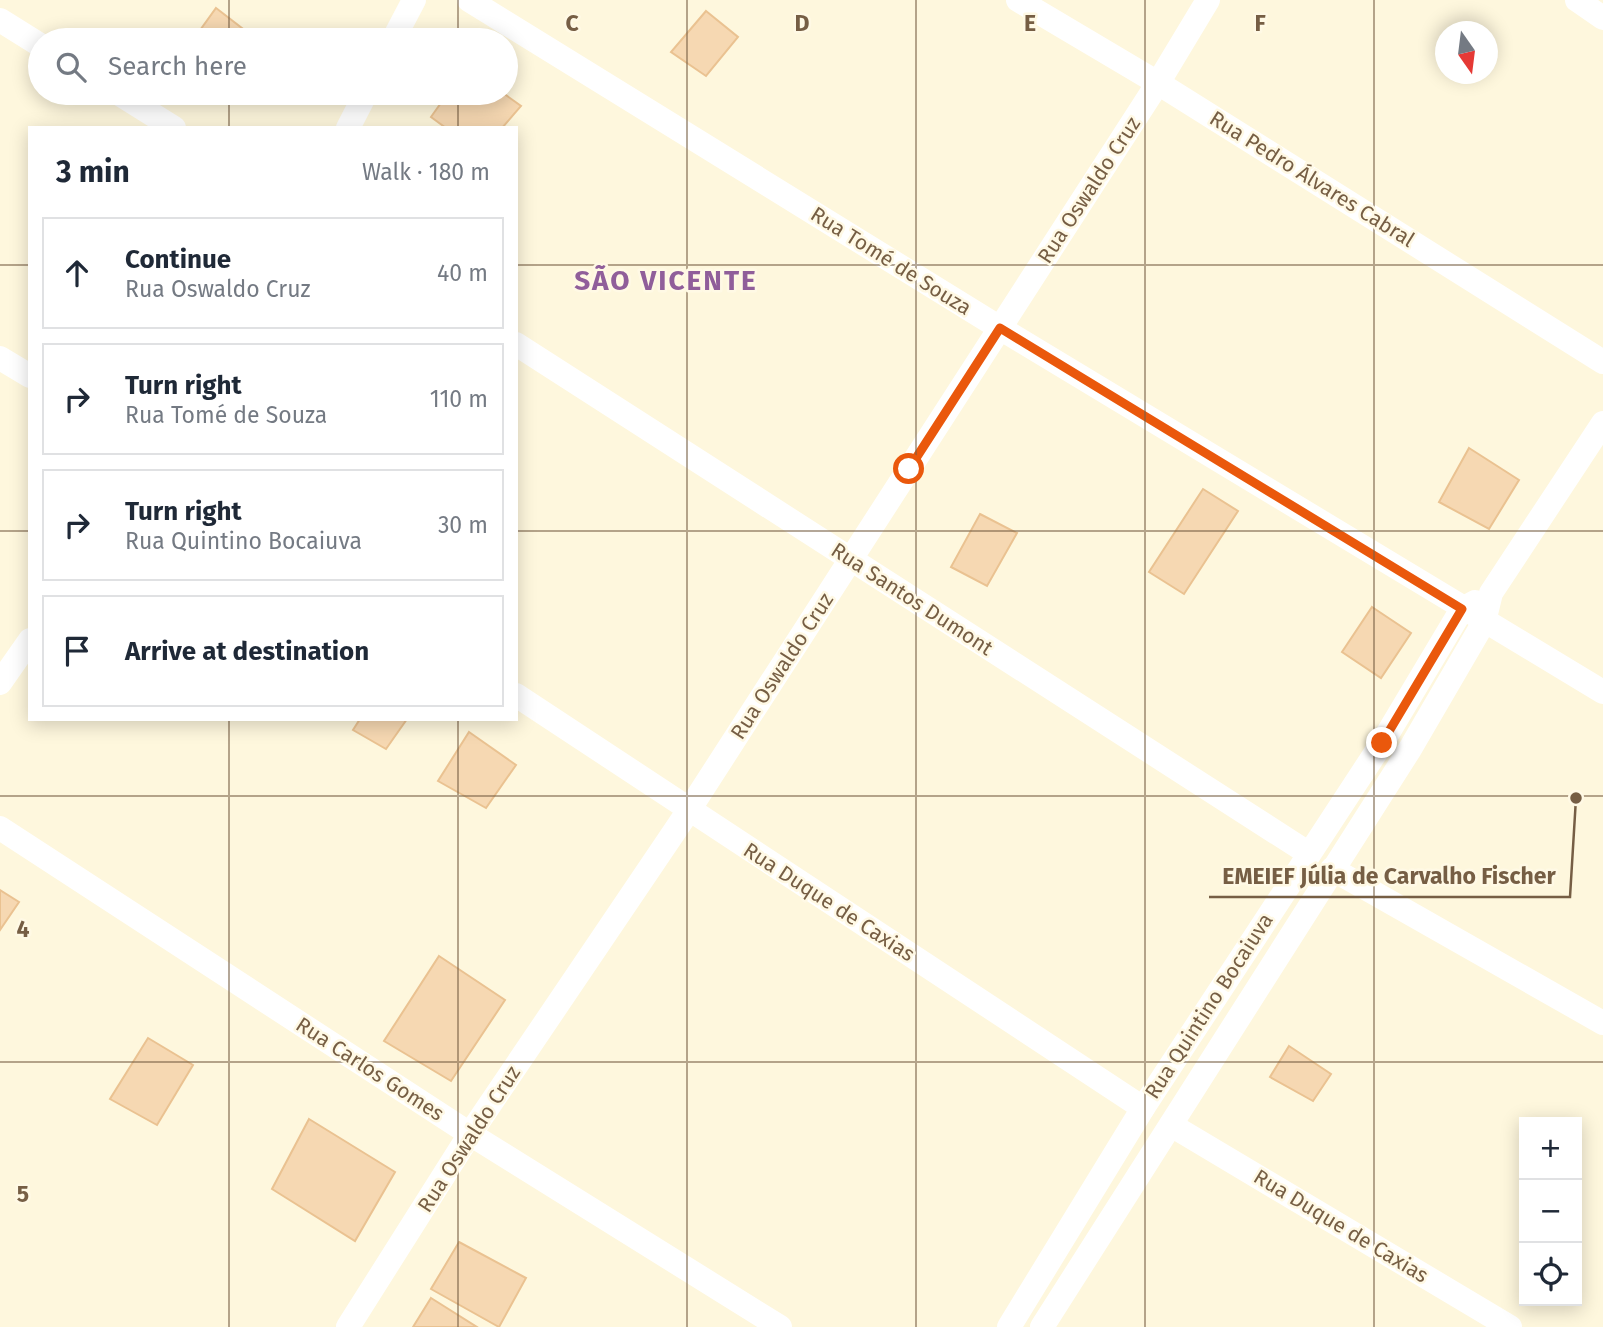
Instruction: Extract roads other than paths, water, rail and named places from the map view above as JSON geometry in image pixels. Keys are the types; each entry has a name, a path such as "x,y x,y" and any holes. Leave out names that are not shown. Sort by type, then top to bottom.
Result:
{"street":[{"path":"399,28 414,0"},
{"name":"Rua Tomé de Souza","path":"468,0 513,28"},
{"name":"Rua Pedro Álvares Cabral","path":"1018,0 1158,83 1603,362"},
{"name":"Rua Oswaldo Cruz","path":"348,1327 470,1134 689,810 1158,83 1208,0"},
{"path":"1577,0 1603,18"},
{"path":"0,20 28,38"},
{"name":"Rua Tomé de Souza","path":"518,31 1000,328 1603,692"},
{"path":"137,105 171,126"},
{"path":"349,126 360,105"},
{"name":"Rua Santos Dumont","path":"518,345 1308,853"},
{"path":"0,358 28,375"},
{"name":"Rua Quintino Bocaiuva","path":"1042,1327 1410,749 1484,622 1491,593 1603,423"},
{"name":"Rua Quintino Bocaiuva","path":"1009,1327 1143,1108 1382,743 1462,609 1491,593"},
{"path":"0,683 28,642"},
{"name":"Rua Duque de Caxias","path":"518,696 1143,1108"},
{"name":"Rua Carlos Gomes","path":"0,828 470,1134 780,1327"},
{"path":"1332,869 1603,1023"},
{"name":"Rua Duque de Caxias","path":"1171,1125 1510,1327"}],"place":[{"name":"EMEIEF Júlia de Carvalho Fischer","path":"1576,798"}],"district":[{"name":"SÃO VICENTE","path":"666,280"}]}
